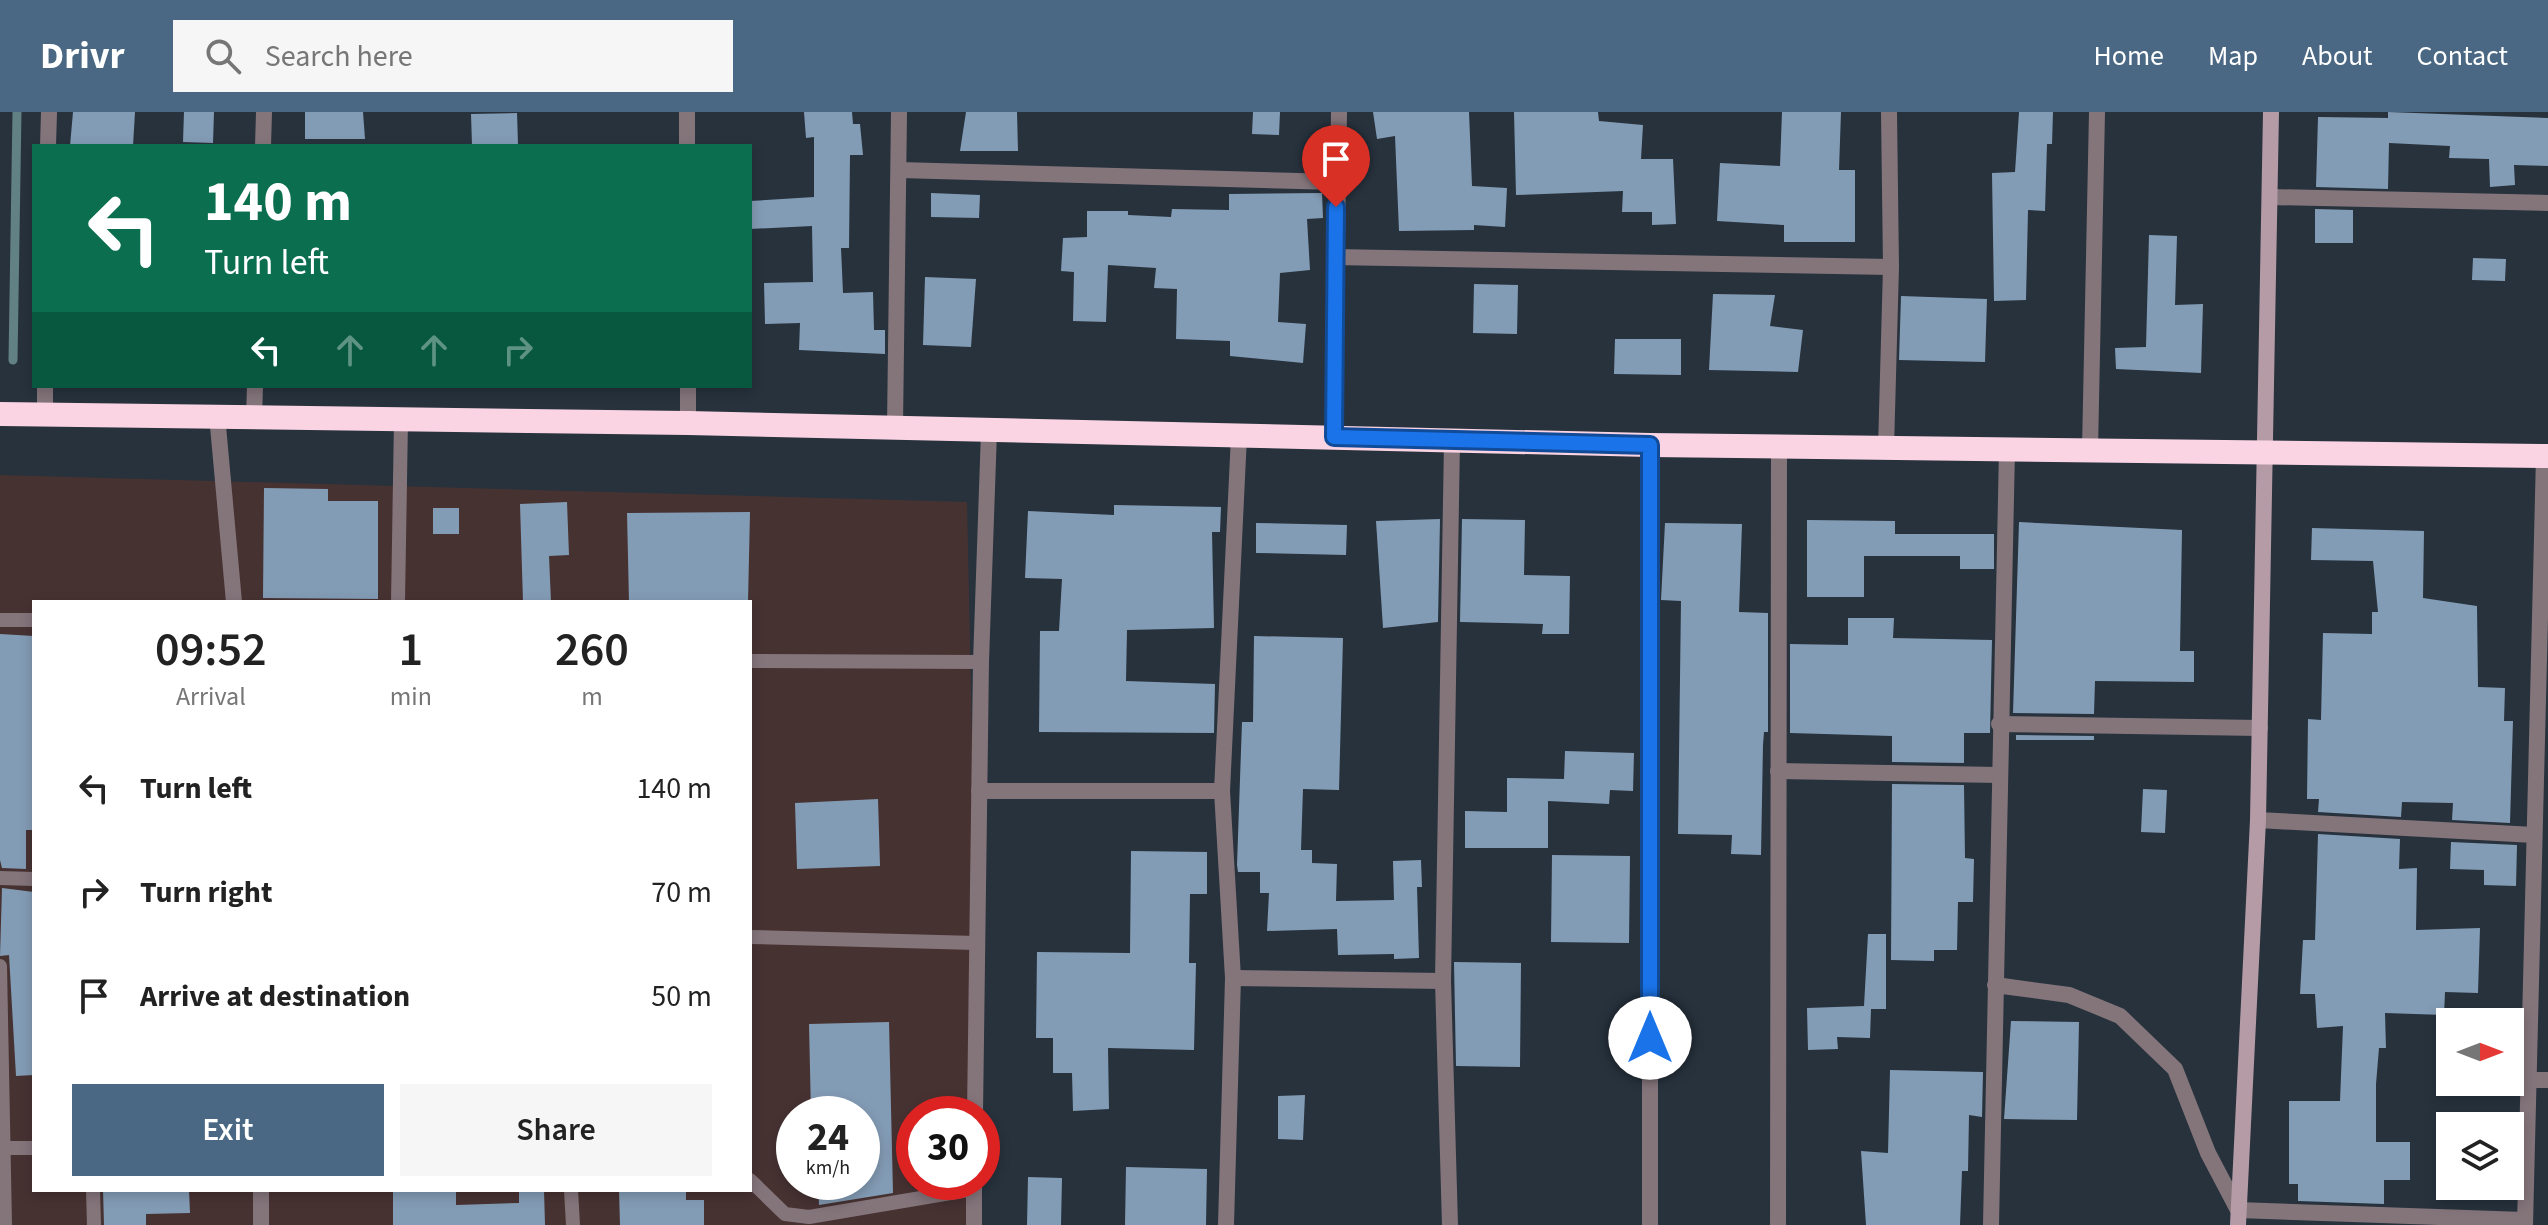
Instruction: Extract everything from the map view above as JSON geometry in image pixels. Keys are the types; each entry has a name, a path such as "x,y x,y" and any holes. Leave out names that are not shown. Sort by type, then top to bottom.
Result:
{"highway":[{"path":"0,414 688,423 1650,445 2546,456"}],"street":[{"path":"48,144 49,112"},
{"path":"263,144 264,112"},
{"path":"687,112 687,144"},
{"path":"895,427 899,112"},
{"path":"1334,437 1334,257 1339,112"},
{"path":"1886,448 1891,267 1889,112"},
{"path":"2090,450 2097,112"},
{"path":"2238,1218 2258,820 2271,112"},
{"path":"899,170 1336,182"},
{"path":"2270,197 2548,203"},
{"path":"1334,257 1891,267"},
{"path":"45,388 45,415"},
{"path":"254,417 255,388"},
{"path":"688,388 688,423"},
{"path":"217,415 234,600"},
{"path":"975,1096 981,662 989,431"},
{"path":"1226,1225 1233,978 1222,791 1239,436"},
{"path":"1450,1225 1443,981 1452,441"},
{"path":"1650,445 1650,1225"},
{"path":"1778,1225 1779,447"},
{"path":"1991,1225 2007,449"},
{"path":"2238,1218 2525,1223 2546,456"},
{"path":"1999,724 2260,728"},
{"path":"1778,771 1998,775"},
{"path":"979,791 1222,791"},
{"path":"2258,820 2534,835"},
{"path":"1233,978 1443,981"},
{"path":"1995,985 2069,995 2120,1016 2175,1069 2238,1218"},
{"path":"2528,1080 2548,1080"},
{"path":"261,1192 261,1225"},
{"path":"974,1200 974,1225"}],"lane":[{"path":"398,600 401,420"},
{"path":"0,620 32,620"},
{"path":"752,661 981,662"},
{"path":"0,878 32,879"},
{"path":"752,937 976,943"},
{"path":"0,966 5,1225"},
{"path":"2,1148 32,1148"},
{"path":"752,1182 785,1220 899,1200"},
{"path":"93,1192 94,1225"},
{"path":"571,1192 573,1225"}],"shaded area":[{"path":"0,475 967,502 980,1096 896,1096 896,1200 981,1200 982,1225 0,1225"}],"building":[{"path":"73,112 135,112 133,144 70,144"},
{"path":"184,112 214,112 213,143 183,142"},
{"path":"305,112 363,112 365,139 305,139"},
{"path":"804,112 852,112 853,124 860,124 863,155 850,155 849,248 841,248 843,293 873,292 874,330 885,330 885,354 799,350 800,323 765,324 764,283 813,282 812,226 752,229 752,201 814,197 814,137 806,138"},
{"path":"966,112 1017,112 1018,151 960,151"},
{"path":"1253,112 1280,112 1279,135 1252,134"},
{"path":"1373,112 1469,112 1472,186 1507,188 1505,227 1474,225 1474,230 1399,231 1395,136 1377,139"},
{"path":"1514,112 1598,112 1599,121 1643,125 1641,159 1673,159 1676,224 1652,225 1652,212 1622,212 1623,191 1516,195"},
{"path":"1782,112 1841,112 1839,170 1855,170 1855,242 1784,242 1784,225 1717,221 1720,163 1780,166"},
{"path":"2019,112 2053,112 2052,144 2047,144 2045,211 2028,210 2026,300 1994,301 1992,173 2015,172"},
{"path":"2388,112 2548,118 2548,166 2514,165 2515,185 2490,187 2489,159 2449,158 2450,146 2389,143 2388,189 2316,187 2318,117 2388,118"},
{"path":"517,113 518,144 472,144 471,114"},
{"path":"931,193 980,195 979,218 931,217"},
{"path":"1322,193 1323,218 1307,219 1310,270 1280,273 1278,322 1306,324 1303,363 1230,356 1230,341 1176,339 1177,289 1154,288 1156,268 1108,265 1106,322 1073,321 1074,272 1061,271 1063,238 1087,237 1087,211 1128,211 1128,215 1171,217 1172,209 1229,210 1229,194"},
{"path":"2315,209 2353,210 2353,243 2315,243"},
{"path":"2149,235 2177,236 2175,305 2203,304 2201,373 2116,369 2115,348 2146,347"},
{"path":"2473,258 2506,259 2505,281 2472,280"},
{"path":"925,277 976,279 971,347 923,345"},
{"path":"1474,284 1518,285 1517,334 1473,333"},
{"path":"1713,294 1775,295 1770,326 1803,330 1798,372 1709,370"},
{"path":"1901,296 1987,299 1985,362 1899,360"},
{"path":"1615,339 1681,339 1681,375 1614,374"},
{"path":"264,488 328,489 328,501 378,501 378,599 263,598"},
{"path":"567,502 569,555 549,556 551,600 523,600 520,504"},
{"path":"1114,505 1221,507 1220,532 1212,532 1214,628 1127,630 1126,681 1215,684 1214,733 1039,732 1040,631 1059,631 1062,579 1025,578 1028,511 1114,515"},
{"path":"433,508 459,508 459,534 433,534"},
{"path":"750,512 748,600 629,600 627,513"},
{"path":"1440,519 1438,622 1383,628 1376,521"},
{"path":"1462,519 1525,520 1524,575 1570,576 1569,634 1542,634 1543,624 1460,622"},
{"path":"1807,520 1895,521 1895,534 1994,534 1994,569 1960,569 1960,556 1864,556 1864,597 1807,597"},
{"path":"2019,522 2182,530 2180,651 2194,651 2194,682 2095,681 2094,714 2013,713"},
{"path":"1256,523 1347,525 1346,555 1256,553"},
{"path":"1665,523 1742,524 1739,612 1768,613 1768,732 1764,732 1763,745 1761,855 1731,854 1732,835 1678,834 1681,601 1661,600"},
{"path":"2312,528 2424,531 2423,598 2477,606 2478,687 2505,688 2504,721 2513,721 2510,823 2452,820 2453,803 2402,802 2401,817 2318,812 2319,799 2307,799 2308,719 2321,720 2323,633 2372,634 2372,612 2378,612 2373,561 2311,560"},
{"path":"1848,618 1894,618 1893,638 1992,640 1990,733 1964,733 1964,763 1892,762 1892,736 1790,733 1790,644 1848,645"},
{"path":"0,634 32,636 32,830 26,830 26,869 2,868"},
{"path":"1254,636 1343,638 1339,790 1303,789 1301,850 1312,850 1312,863 1337,864 1336,901 1394,900 1393,861 1421,860 1422,887 1417,887 1419,958 1394,959 1394,954 1338,955 1337,929 1267,931 1269,893 1260,893 1260,872 1238,872 1237,865 1242,722 1253,722"},
{"path":"2016,735 2094,736 2094,740 2016,740"},
{"path":"1565,751 1634,753 1633,791 1610,790 1609,804 1548,801 1548,848 1465,848 1465,811 1507,812 1507,778 1564,779"},
{"path":"1892,784 1964,785 1965,858 1974,859 1973,902 1958,902 1957,950 1934,950 1934,961 1891,960"},
{"path":"2143,789 2167,790 2165,833 2141,832"},
{"path":"878,799 880,866 797,869 795,803"},
{"path":"2318,834 2400,839 2399,869 2417,868 2416,930 2480,928 2478,993 2445,992 2444,1008 2436,1008 2436,1015 2385,1013 2386,1048 2379,1048 2376,1084 2376,1142 2410,1142 2410,1180 2384,1180 2384,1204 2298,1201 2298,1184 2289,1184 2289,1101 2340,1101 2343,1026 2317,1028 2315,994 2300,994 2303,940 2315,940"},
{"path":"2451,842 2517,845 2516,886 2484,885 2484,870 2450,869"},
{"path":"1131,851 1207,852 1207,894 1190,894 1189,963 1196,963 1194,1050 1108,1048 1109,1109 1073,1111 1072,1073 1053,1073 1053,1038 1036,1038 1037,952 1130,953"},
{"path":"1552,855 1630,856 1629,943 1551,942"},
{"path":"2,888 32,892 32,1075 16,1076 9,955 0,956"},
{"path":"1868,934 1886,934 1886,1009 1871,1009 1870,1038 1837,1037 1838,1049 1808,1050 1807,1008 1864,1006"},
{"path":"1454,962 1521,963 1520,1067 1456,1066"},
{"path":"2011,1021 2079,1022 2077,1120 2004,1119"},
{"path":"889,1022 893,1193 880,1195 880,1096 811,1096 809,1024"},
{"path":"1890,1070 1983,1072 1982,1117 1969,1115 1968,1171 1962,1171 1960,1225 1866,1225 1861,1151 1888,1153"},
{"path":"1305,1095 1303,1140 1278,1139 1278,1096"},
{"path":"1126,1167 1207,1169 1206,1225 1125,1225"},
{"path":"1028,1177 1062,1178 1061,1225 1027,1225"},
{"path":"103,1192 189,1192 190,1213 146,1214 146,1225 104,1225"},
{"path":"393,1192 456,1192 456,1205 519,1203 519,1192 544,1192 545,1225 393,1225"},
{"path":"619,1192 686,1192 686,1200 704,1200 704,1225 620,1225"},
{"path":"819,1200 850,1200 819,1205"}],"waterway":[{"path":"13,360 17,112"}],"route":[{"path":"1336,207 1334,437 1650,445 1650,1038"}]}
